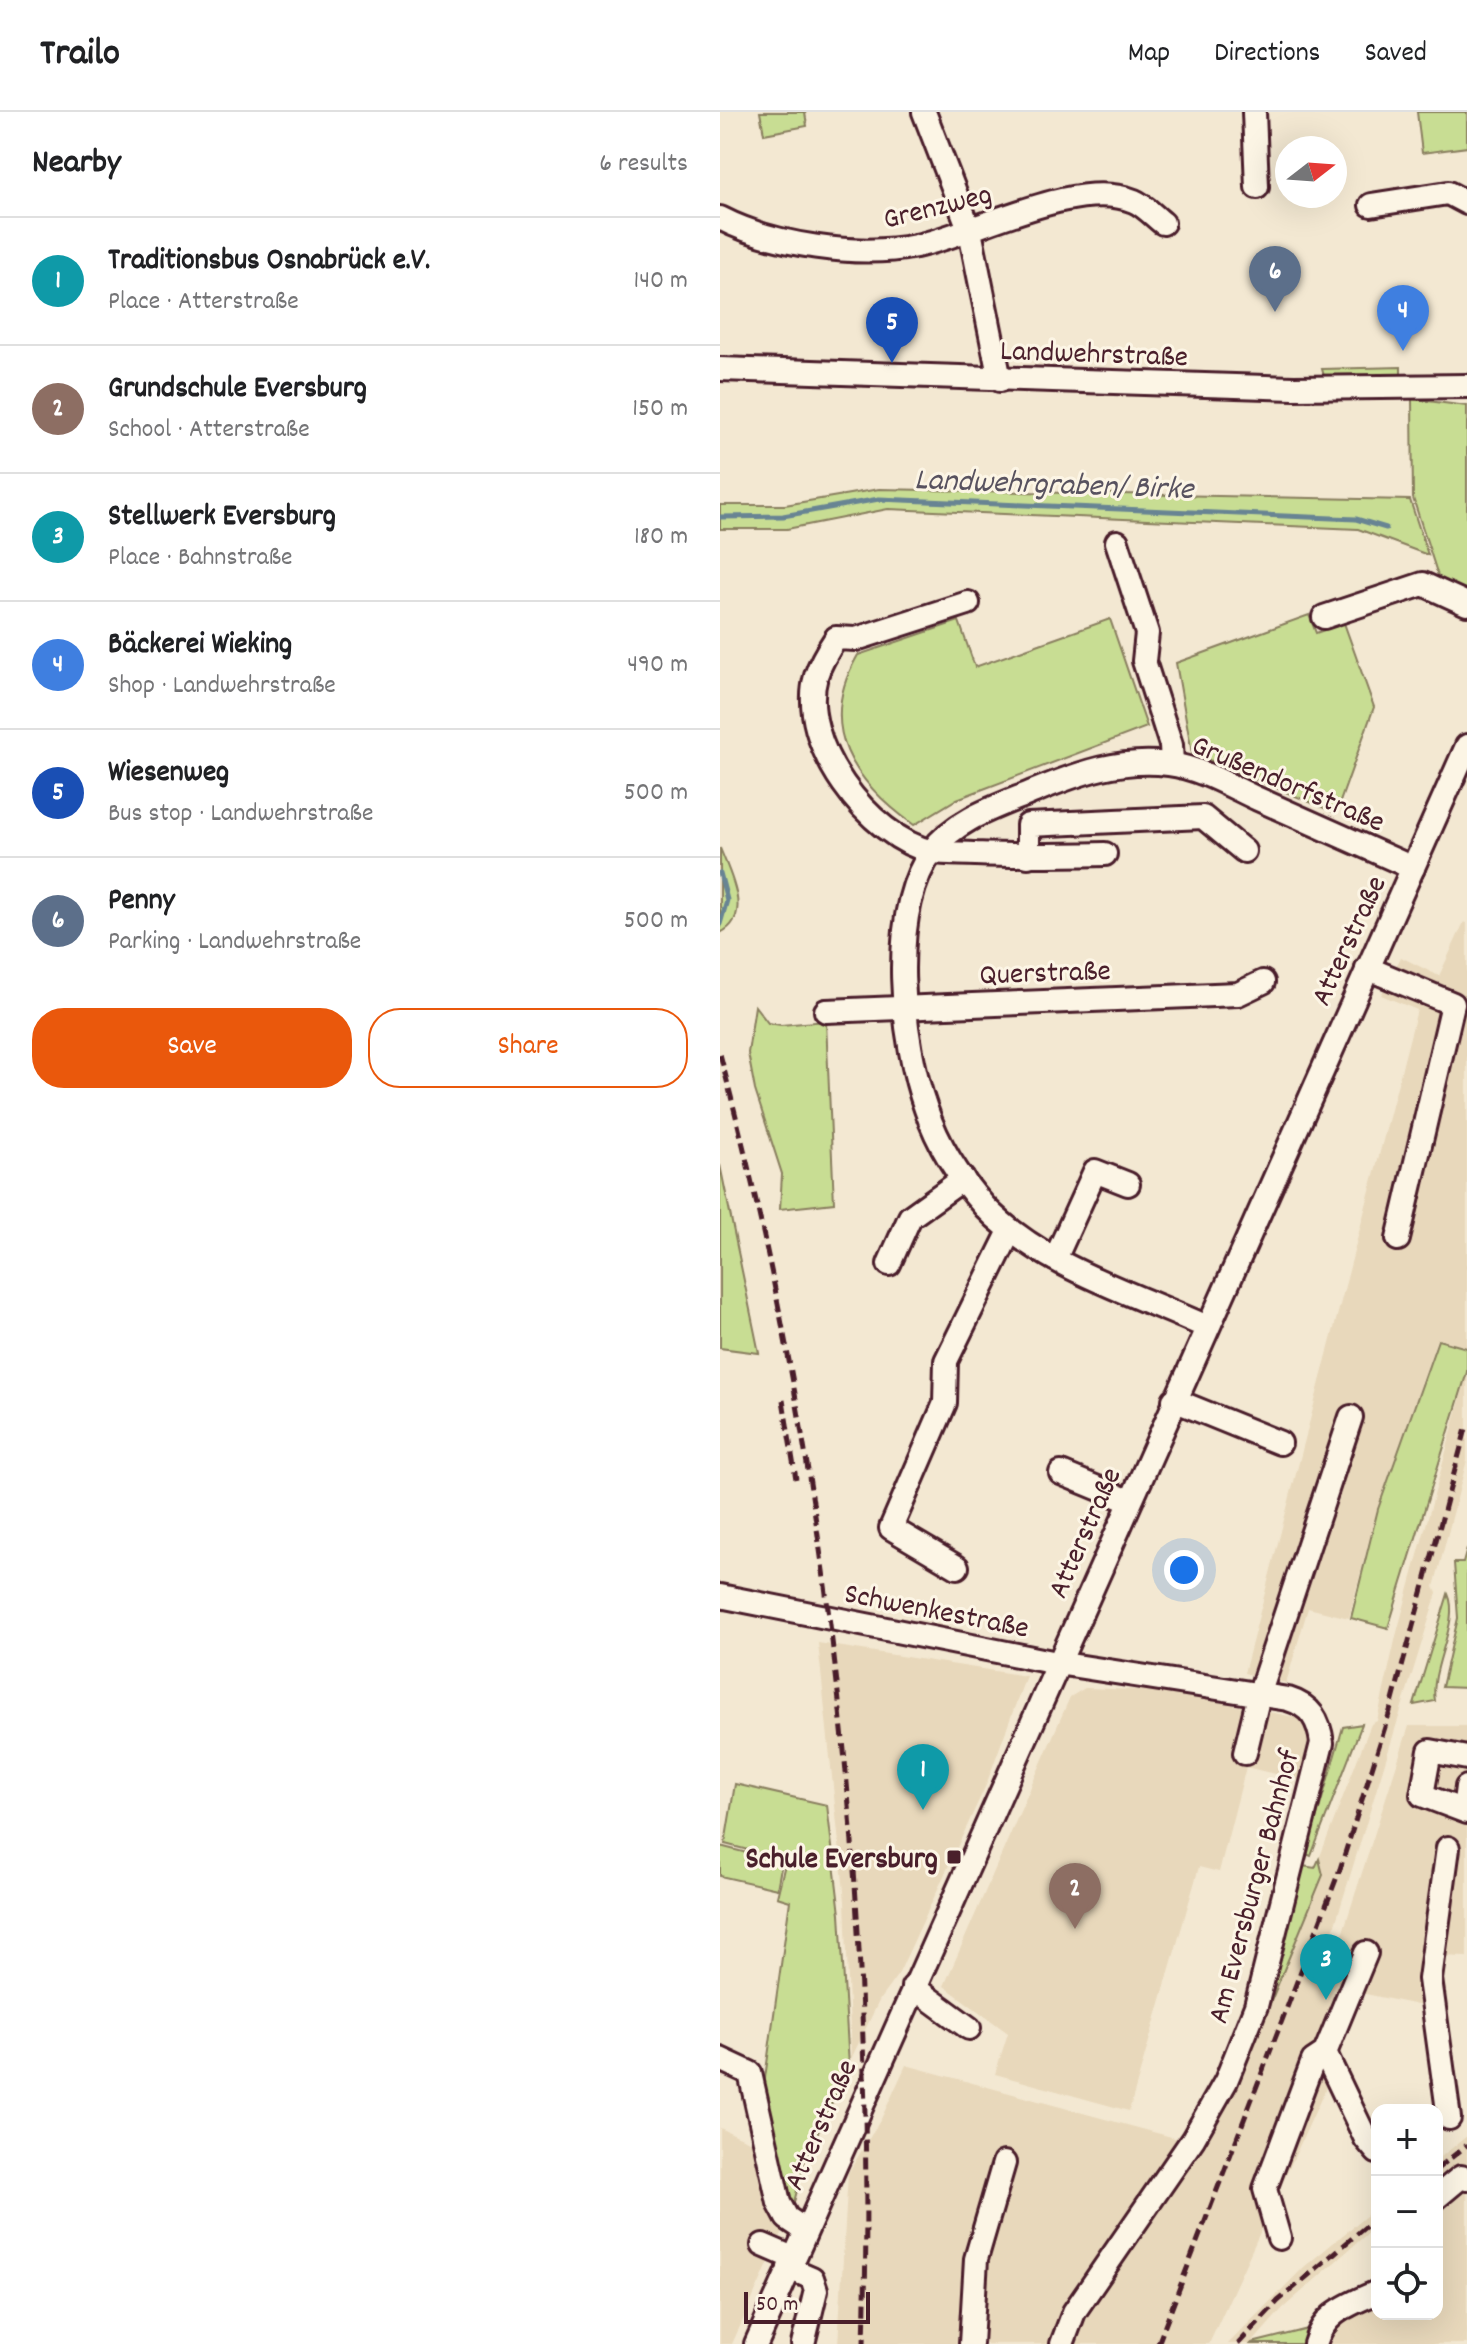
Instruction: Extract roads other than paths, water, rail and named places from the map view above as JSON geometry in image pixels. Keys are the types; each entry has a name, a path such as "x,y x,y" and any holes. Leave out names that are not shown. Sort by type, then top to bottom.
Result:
{"street":[{"path":"924,112 970,231 1000,380"},
{"path":"1254,112 1257,187"},
{"path":"1371,205 1448,193 1467,203"},
{"name":"Grenzweg","path":"720,218 748,232 834,248 876,251 915,246 1041,206 1113,195 1136,201 1163,223"},
{"name":"Landwehrstraße","path":"720,369 1294,388 1463,388"},
{"path":"1117,542 1147,633 1144,661 1171,745 1172,764"},
{"path":"1324,617 1423,584 1467,604"},
{"path":"968,603 856,639 836,638 815,677 816,720 825,749 848,791 866,812 893,833 931,852 1028,856 1105,854"},
{"name":"Atterstraße","path":"756,2344 1467,746"},
{"name":"Grußendorfstraße","path":"1207,1327 1055,1259 1010,1231 963,1179 941,1146 926,1111 912,1060 905,924 914,886 931,852 950,833 978,815 1080,772 1144,762 1172,764 1197,771 1413,868"},
{"path":"1028,856 1028,825 1203,817 1244,851"},
{"path":"1367,968 1453,1004 1398,1239"},
{"name":"Querstraße","path":"826,1011 1238,994 1263,982"},
{"path":"1055,1259 1095,1171 1128,1184"},
{"path":"889,1264 910,1217 963,1179"},
{"path":"957,1567 891,1528 945,1403 946,1361 1010,1231"},
{"path":"1174,1400 1280,1443"},
{"path":"1245,1753 1259,1695 1351,1417"},
{"path":"1061,1473 1129,1501"},
{"name":"Schwenkestraße","path":"720,1596 1057,1663 1302,1703 1314,1715 1320,1728"},
{"name":"Am Eversburger Bahnhof","path":"1062,2344 1074,2312 1193,2139 1226,2081 1256,2006 1322,1743 1320,1728"},
{"path":"1467,1758 1430,1751 1422,1795 1465,1811 1467,1787"},
{"path":"1448,1848 1430,1979 1451,2117"},
{"path":"1279,2238 1265,2189 1313,2061 1325,2053 1366,1953"},
{"path":"913,1987 969,2028"},
{"path":"1325,2053 1371,2145"},
{"path":"720,2059 750,2073 779,2203 787,2218 805,2230"},
{"path":"971,2344 976,2259 1004,2163"},
{"path":"1443,2192 1461,2177 1467,2179"},
{"path":"763,2245 812,2278 816,2290 803,2344"},
{"path":"1315,2344 1320,2326 1335,2310 1371,2295"}],"waterway":[{"name":"Landwehrgraben/ Birke","path":"720,517 783,516 879,499 1356,519 1386,528"},
{"name":"Landwehrgraben/ Birke","path":"720,873 727,900 720,924"}],"railway":[{"path":"720,1054 759,1212 791,1372 818,1532 838,1694 853,1856 862,2018 866,2181 864,2344"},
{"path":"783,1400 796,1479"},
{"path":"1158,2344 1340,1869 1391,1708 1467,1425"},
{"path":"1443,2164 1467,2145"},
{"path":"1238,2344 1278,2301 1371,2222"}],"place":[{"name":"Penny","path":"1275,312"},
{"name":"Bäckerei Wieking","path":"1403,351"},
{"name":"Wiesenweg","path":"892,363"},
{"name":"Traditionsbus Osnabrück e.V.","path":"923,1810"},
{"name":"Schule Eversburg","path":"954,1857"},
{"name":"Grundschule Eversburg","path":"1075,1929"},
{"name":"Stellwerk Eversburg","path":"1326,2000"}]}
